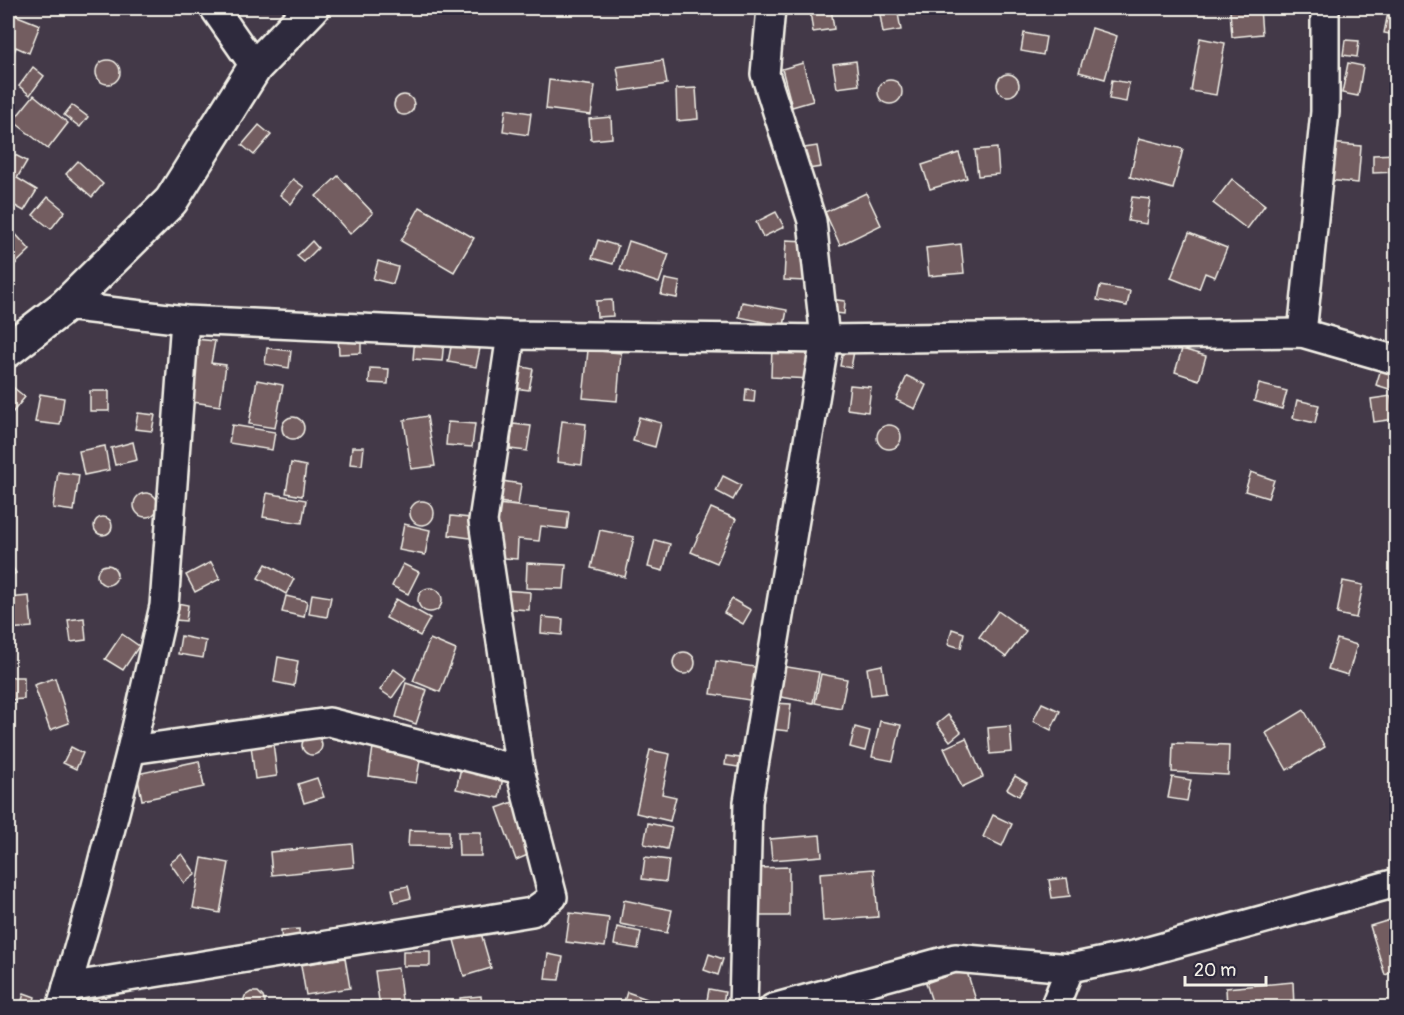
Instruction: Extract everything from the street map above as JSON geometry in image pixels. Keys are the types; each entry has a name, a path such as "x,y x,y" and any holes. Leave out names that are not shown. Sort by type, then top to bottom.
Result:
{"main road":[{"path":"8,350 64,306 171,201 255,67 312,8"}],"street":[{"path":"214,8 255,67"},
{"path":"743,1008 748,802 825,339 812,221 765,74 771,8"},
{"path":"1302,333 1325,112 1325,8"},
{"path":"64,306 185,320 511,335 825,339 1302,333 1396,360"},
{"path":"185,320 164,606 131,750 95,890 64,997 532,912 553,897 520,770 483,521 511,335"},
{"path":"131,750 329,722 520,770"},
{"path":"773,1008 955,957 1070,968 1134,955 1396,885"},
{"path":"1054,1008 1070,968"}],"building":[{"path":"831,8 834,29 813,32 810,11"},
{"path":"879,8 897,8 901,30 883,33"},
{"path":"1260,8 1262,34 1232,37 1230,11"},
{"path":"1389,8 1396,8 1396,35 1384,33"},
{"path":"10,13 40,25 29,53 16,47 9,65 8,21"},
{"path":"1092,28 1117,36 1105,79 1079,72"},
{"path":"1024,33 1046,37 1043,55 1021,51"},
{"path":"1200,38 1225,43 1216,95 1191,91"},
{"path":"1345,40 1359,41 1357,57 1343,55"},
{"path":"108,60 116,64 120,72 116,80 108,84 100,80 96,72 100,64"},
{"path":"663,60 667,84 621,91 617,67"},
{"path":"856,61 859,85 837,88 833,64"},
{"path":"803,63 813,101 792,107 782,69"},
{"path":"1348,63 1363,66 1358,96 1342,93"},
{"path":"33,67 44,76 30,95 19,86"},
{"path":"1008,74 1018,81 1019,85 1012,95 1008,96 998,89 997,85 1004,75"},
{"path":"549,80 595,86 591,115 546,109"},
{"path":"890,80 899,83 902,92 899,101 890,104 881,101 878,92 881,83"},
{"path":"1112,80 1129,83 1126,102 1109,99"},
{"path":"696,88 698,119 677,121 676,89"},
{"path":"34,95 68,123 48,149 13,121"},
{"path":"404,95 411,98 414,105 411,112 404,115 397,112 394,105 397,98"},
{"path":"72,105 88,117 80,127 64,115"},
{"path":"506,109 531,113 528,135 503,131"},
{"path":"611,117 612,138 591,140 589,119"},
{"path":"259,125 271,135 254,155 242,145"},
{"path":"1139,138 1183,149 1173,189 1130,177"},
{"path":"1330,143 1361,146 1358,183 1327,180"},
{"path":"817,146 821,167 801,170 798,149"},
{"path":"997,148 999,174 978,176 975,150"},
{"path":"11,153 27,161 17,178 37,190 24,211 8,202 8,159"},
{"path":"959,153 967,178 930,189 922,165"},
{"path":"1396,154 1396,172 1373,173 1373,155"},
{"path":"78,161 103,184 92,197 66,174"},
{"path":"338,176 373,213 350,234 316,196"},
{"path":"293,179 304,187 291,204 280,195"},
{"path":"1232,179 1265,205 1247,229 1213,203"},
{"path":"866,193 881,225 840,245 825,212"},
{"path":"48,197 65,211 51,229 33,215"},
{"path":"1132,197 1150,199 1146,224 1128,221"},
{"path":"420,207 474,238 454,272 401,241"},
{"path":"776,212 784,227 763,237 756,222"},
{"path":"11,229 30,250 8,271 8,232"},
{"path":"1189,233 1227,248 1215,277 1205,273 1199,289 1171,278"},
{"path":"598,240 618,246 613,264 592,258"},
{"path":"786,240 807,241 805,281 784,280"},
{"path":"312,241 318,248 304,262 297,256"},
{"path":"629,241 669,254 659,283 620,270"},
{"path":"961,244 964,273 929,276 926,248"},
{"path":"378,261 398,267 393,284 373,279"},
{"path":"665,279 680,282 677,298 661,295"},
{"path":"1100,286 1130,291 1127,306 1097,300"},
{"path":"829,299 845,301 844,314 827,312"},
{"path":"612,300 613,316 597,317 596,301"},
{"path":"742,302 787,310 784,326 739,317"},
{"path":"361,335 361,353 339,354 338,336"},
{"path":"415,338 444,340 442,361 413,359"},
{"path":"195,339 215,341 211,363 226,365 220,406 186,401"},
{"path":"452,342 480,348 476,367 448,362"},
{"path":"772,345 812,347 811,379 771,377"},
{"path":"267,348 291,351 289,368 265,364"},
{"path":"1182,349 1206,356 1199,380 1175,372"},
{"path":"588,350 621,353 617,401 583,398"},
{"path":"843,350 854,351 851,368 840,366"},
{"path":"1383,362 1396,367 1396,391 1376,385"},
{"path":"518,366 533,369 529,390 514,388"},
{"path":"370,368 389,369 388,384 369,383"},
{"path":"907,376 926,385 915,409 896,400"},
{"path":"257,380 283,385 275,428 249,424"},
{"path":"8,383 25,397 8,418"},
{"path":"1259,384 1287,391 1282,409 1254,401"},
{"path":"850,385 871,387 868,412 847,409"},
{"path":"746,389 755,390 754,402 745,401"},
{"path":"90,391 109,391 109,411 90,411"},
{"path":"40,394 64,398 60,425 35,422"},
{"path":"1391,396 1395,419 1374,422 1371,399"},
{"path":"1297,400 1319,405 1315,423 1293,418"},
{"path":"138,413 155,415 152,431 135,429"},
{"path":"427,416 435,466 411,469 404,420"},
{"path":"293,417 303,424 304,428 297,438 293,439 283,432 282,428 289,418"},
{"path":"639,417 661,423 655,447 633,441"},
{"path":"562,421 586,424 582,465 557,462"},
{"path":"448,422 475,424 472,447 446,445"},
{"path":"513,424 531,426 527,451 510,449"},
{"path":"232,425 275,432 272,450 229,443"},
{"path":"889,425 897,429 901,437 897,445 889,449 881,445 877,437 881,429"},
{"path":"133,442 137,460 115,465 111,448"},
{"path":"105,446 109,470 84,475 79,451"},
{"path":"352,447 364,447 362,465 350,464"},
{"path":"291,463 306,466 302,496 286,493"},
{"path":"58,472 79,475 74,511 53,508"},
{"path":"1251,472 1274,480 1268,498 1245,491"},
{"path":"723,476 741,485 733,500 716,491"},
{"path":"502,481 521,484 518,505 499,502"},
{"path":"146,493 154,497 158,505 154,513 146,517 138,513 134,505 138,497"},
{"path":"267,493 306,500 302,523 263,517"},
{"path":"422,501 427,502 433,508 433,518 427,524 422,525 417,524 411,518 410,513 411,508 417,502"},
{"path":"498,504 569,512 567,529 541,526 539,541 518,539 517,559 492,557"},
{"path":"711,508 736,519 717,563 691,552"},
{"path":"451,516 480,519 477,539 449,535"},
{"path":"99,517 107,517 112,522 110,533 99,535 94,530 94,522"},
{"path":"404,524 430,530 425,555 399,550"},
{"path":"600,530 634,537 625,577 591,568"},
{"path":"655,540 670,544 663,571 648,567"},
{"path":"8,560 16,573 8,578"},
{"path":"211,562 220,579 195,592 186,575"},
{"path":"527,563 566,565 564,589 526,588"},
{"path":"266,564 294,579 286,594 258,578"},
{"path":"403,564 419,572 408,594 392,586"},
{"path":"107,565 114,568 117,575 114,582 107,585 100,582 97,575 100,568"},
{"path":"1343,581 1363,585 1356,618 1337,614"},
{"path":"430,588 439,591 442,600 439,609 430,612 421,609 418,600 421,591"},
{"path":"502,590 530,592 529,610 501,608"},
{"path":"312,594 331,597 327,617 309,614"},
{"path":"29,596 32,627 8,629 8,598"},
{"path":"286,596 307,601 304,617 282,612"},
{"path":"396,599 430,618 420,636 386,618"},
{"path":"732,599 751,610 743,624 724,613"},
{"path":"177,603 188,605 186,621 175,620"},
{"path":"998,611 1026,631 1006,657 979,637"},
{"path":"542,617 563,619 562,635 541,633"},
{"path":"84,618 86,640 71,642 68,620"},
{"path":"952,629 964,633 961,648 948,644"},
{"path":"122,634 139,646 123,670 105,659"},
{"path":"181,636 206,641 203,658 178,654"},
{"path":"430,639 456,650 440,692 413,681"},
{"path":"1337,639 1357,645 1348,675 1328,669"},
{"path":"684,652 692,655 695,663 692,671 684,674 676,671 673,663 676,655"},
{"path":"278,657 298,661 294,686 274,682"},
{"path":"716,661 761,668 755,701 711,694"},
{"path":"882,665 886,693 871,695 867,668"},
{"path":"781,666 819,672 813,703 776,696"},
{"path":"394,669 406,678 392,698 380,690"},
{"path":"821,674 847,679 841,708 815,703"},
{"path":"8,677 24,677 24,699 8,700"},
{"path":"55,678 69,723 50,730 34,685"},
{"path":"406,683 427,690 416,724 396,717"},
{"path":"773,703 791,704 788,731 771,729"},
{"path":"1042,703 1060,711 1051,730 1033,721"},
{"path":"1304,710 1325,747 1287,770 1266,733"},
{"path":"948,715 961,732 950,741 937,724"},
{"path":"880,721 901,725 893,761 872,757"},
{"path":"1010,726 1012,752 990,754 988,728"},
{"path":"855,727 870,731 865,751 850,747"},
{"path":"312,735 319,738 322,745 319,752 312,755 305,752 302,745 305,738"},
{"path":"966,738 983,777 962,787 944,748"},
{"path":"273,742 277,776 255,779 251,745"},
{"path":"1173,743 1229,745 1228,775 1172,772"},
{"path":"71,747 83,753 76,769 63,763"},
{"path":"373,747 421,755 416,783 369,776"},
{"path":"650,750 670,754 662,794 676,797 670,821 636,813"},
{"path":"726,756 740,758 738,767 725,765"},
{"path":"199,761 204,787 142,800 137,774"},
{"path":"461,768 503,777 499,798 456,789"},
{"path":"1015,776 1027,783 1019,796 1007,789"},
{"path":"1172,777 1191,780 1187,801 1168,798"},
{"path":"317,778 324,797 304,803 298,784"},
{"path":"516,801 535,852 516,860 497,808"},
{"path":"993,815 1012,824 1002,846 983,837"},
{"path":"648,823 672,828 667,849 644,844"},
{"path":"409,830 449,831 449,847 408,846"},
{"path":"458,832 481,832 481,856 459,856"},
{"path":"820,835 822,856 772,860 770,839"},
{"path":"352,844 354,867 272,875 270,852"},
{"path":"182,854 196,874 184,883 170,863"},
{"path":"645,857 669,860 666,882 642,879"},
{"path":"202,858 229,863 220,913 193,908"},
{"path":"789,867 789,916 757,916 757,868"},
{"path":"874,869 878,917 823,921 820,873"},
{"path":"1067,878 1070,896 1052,898 1049,880"},
{"path":"408,886 411,898 395,902 392,889"},
{"path":"624,900 672,910 667,933 620,924"},
{"path":"570,913 609,918 605,947 566,942"},
{"path":"1393,919 1396,929 1396,971 1385,975 1370,926"},
{"path":"617,927 641,932 638,949 614,945"},
{"path":"299,929 300,945 282,947 281,930"},
{"path":"481,933 491,968 464,976 454,940"},
{"path":"403,951 430,951 430,966 403,966"},
{"path":"548,954 563,957 559,980 545,979"},
{"path":"709,954 723,959 718,975 704,970"},
{"path":"345,958 350,988 306,995 301,965"},
{"path":"398,968 403,1008 380,1008 375,971"},
{"path":"966,969 976,1000 955,1008 934,1008 926,983"},
{"path":"1293,982 1294,1008 1227,1008 1226,988"},
{"path":"709,989 725,992 722,1008 706,1006"},
{"path":"251,992 258,992 263,997 265,1003 263,1008 245,1008 243,1002 245,996"},
{"path":"627,992 647,999 644,1008 622,1008"},
{"path":"24,993 35,997 32,1008 20,1008"},
{"path":"103,994 111,1008 85,1008 84,1005"},
{"path":"481,996 482,1008 461,1008 460,998"},
{"path":"671,1001 693,1006 692,1008 670,1008"}]}
